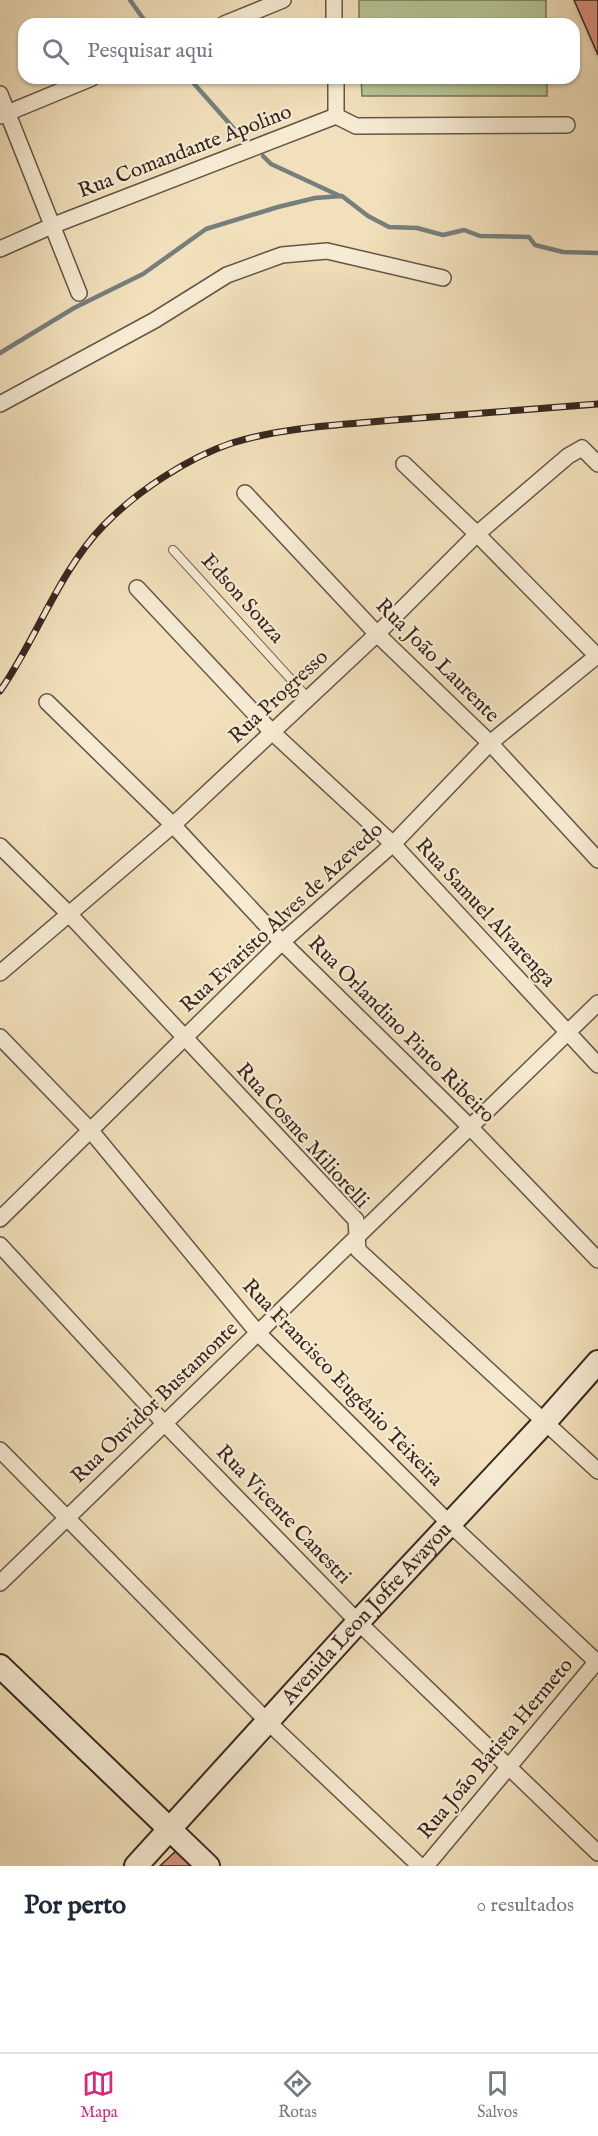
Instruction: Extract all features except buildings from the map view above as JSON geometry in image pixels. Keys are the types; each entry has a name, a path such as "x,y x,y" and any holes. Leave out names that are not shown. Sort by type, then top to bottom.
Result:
{"street":[{"path":"239,18 283,0"},
{"path":"334,0 334,18"},
{"path":"4,114 77,84"},
{"path":"336,84 336,116 356,126 567,125"},
{"path":"0,94 4,114 54,225 80,293"},
{"name":"Rua Comandante Apolino","path":"0,249 54,225 336,116"},
{"path":"0,404 155,320 227,275 282,255 327,251 442,278"},
{"name":"Rua Progresso","path":"0,973 173,825 377,634 477,534 568,456 582,448 598,464"},
{"path":"404,464 598,656"},
{"name":"Rua João Laurente","path":"245,493 377,634 490,743 598,860"},
{"name":"Rua Samuel Alvarenga","path":"137,588 272,732 393,844 598,1065"},
{"name":"Rua Evaristo Alves de Azevedo","path":"0,1219 282,942 393,844 490,743 598,656"},
{"name":"Rua Orlandino Pinto Ribeiro","path":"47,702 173,825 282,942 469,1126 598,1260"},
{"name":"Rua Cosme Miliorelli","path":"0,846 68,913 356,1220 358,1250 598,1471"},
{"name":"Rua Ouvidor Bustamonte","path":"0,1583 598,1003"},
{"name":"Rua Francisco Eugênio Teixeira","path":"0,1037 91,1131 257,1332 450,1524 597,1662"},
{"name":"Rua Vicente Canestri","path":"0,1245 164,1423 358,1622 598,1853"},
{"name":"Avenida Leon Jofre Avayou","path":"136,1866 598,1362"},
{"path":"0,1450 267,1722 420,1866"},
{"name":"Rua João Batista Hermeto","path":"426,1866 597,1662"},
{"path":"0,1666 208,1866"}],"lane":[{"name":"Edson Souza","path":"173,550 308,698"}],"green space":[{"path":"359,0 546,0 546,18 359,18"},
{"path":"361,84 547,84 547,96 362,96"}],"waterway":[{"path":"130,0 143,18"},
{"path":"194,84 244,140"},
{"path":"263,156 271,164 340,196"},
{"path":"0,353 74,308 143,274 206,229 315,198 342,196 368,216 389,227 417,228 443,235 464,230 480,236 529,237 535,245 563,252 598,253"}],"railway":[{"path":"0,691 60,585 87,544 116,513 146,489 180,467 215,449 272,433 312,427 598,404"}]}
